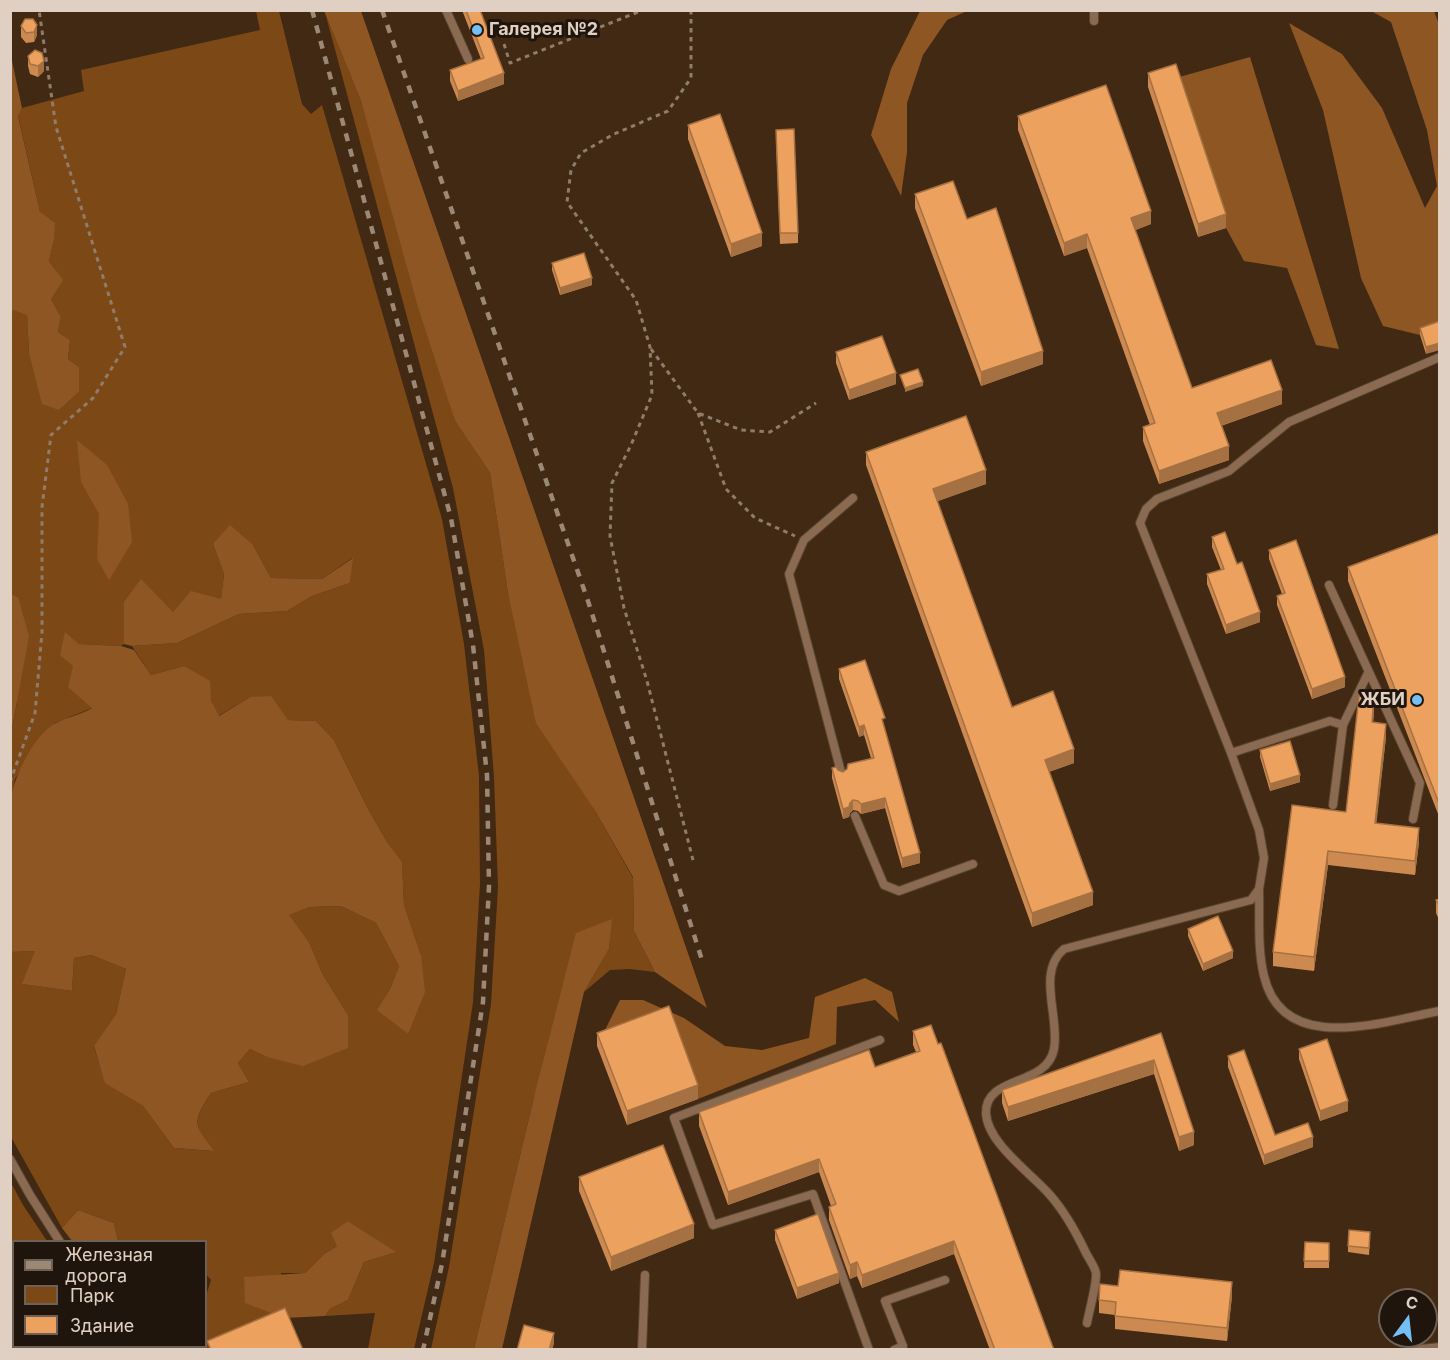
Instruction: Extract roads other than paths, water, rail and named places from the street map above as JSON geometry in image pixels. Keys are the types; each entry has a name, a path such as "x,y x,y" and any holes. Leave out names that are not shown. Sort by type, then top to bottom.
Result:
{"lane":[{"path":"446,10 468,59"},
{"path":"1094,10 1094,21"},
{"path":"1440,357 1289,422 1229,471 1158,499 1146,509 1140,523 1259,830 1264,858 1260,889 1260,958 1264,978 1271,995 1286,1013 1303,1023 1328,1028 1356,1028 1440,1011"},
{"path":"842,776 789,574 804,540 853,498"},
{"path":"1329,585 1420,783 1413,819"},
{"path":"1333,805 1343,725 1368,673"},
{"path":"1231,753 1330,722 1343,725"},
{"path":"855,816 884,885 899,891 973,864"},
{"path":"1087,1323 1096,1273 1075,1229 1051,1196 1011,1156 993,1133 986,1114 989,1099 1002,1087 1038,1072 1050,1061 1054,1048 1050,968 1056,956 1064,949 1251,900 1260,889"},
{"path":"869,1350 813,1194 713,1225 674,1118 880,1040"},
{"path":"10,1158 59,1240"},
{"path":"642,1350 645,1275"},
{"path":"894,1350 904,1348 885,1302 945,1280"},
{"path":"1412,1350 1440,1347"}],"railway":[{"path":"312,10 451,518 473,645 487,775 489,886 483,1002 442,1264 423,1350"},
{"path":"382,10 588,601 702,960"}],"place":[{"name":"Галерея №2","path":"477,30"},
{"name":"ЖБИ","path":"1417,700"}]}
